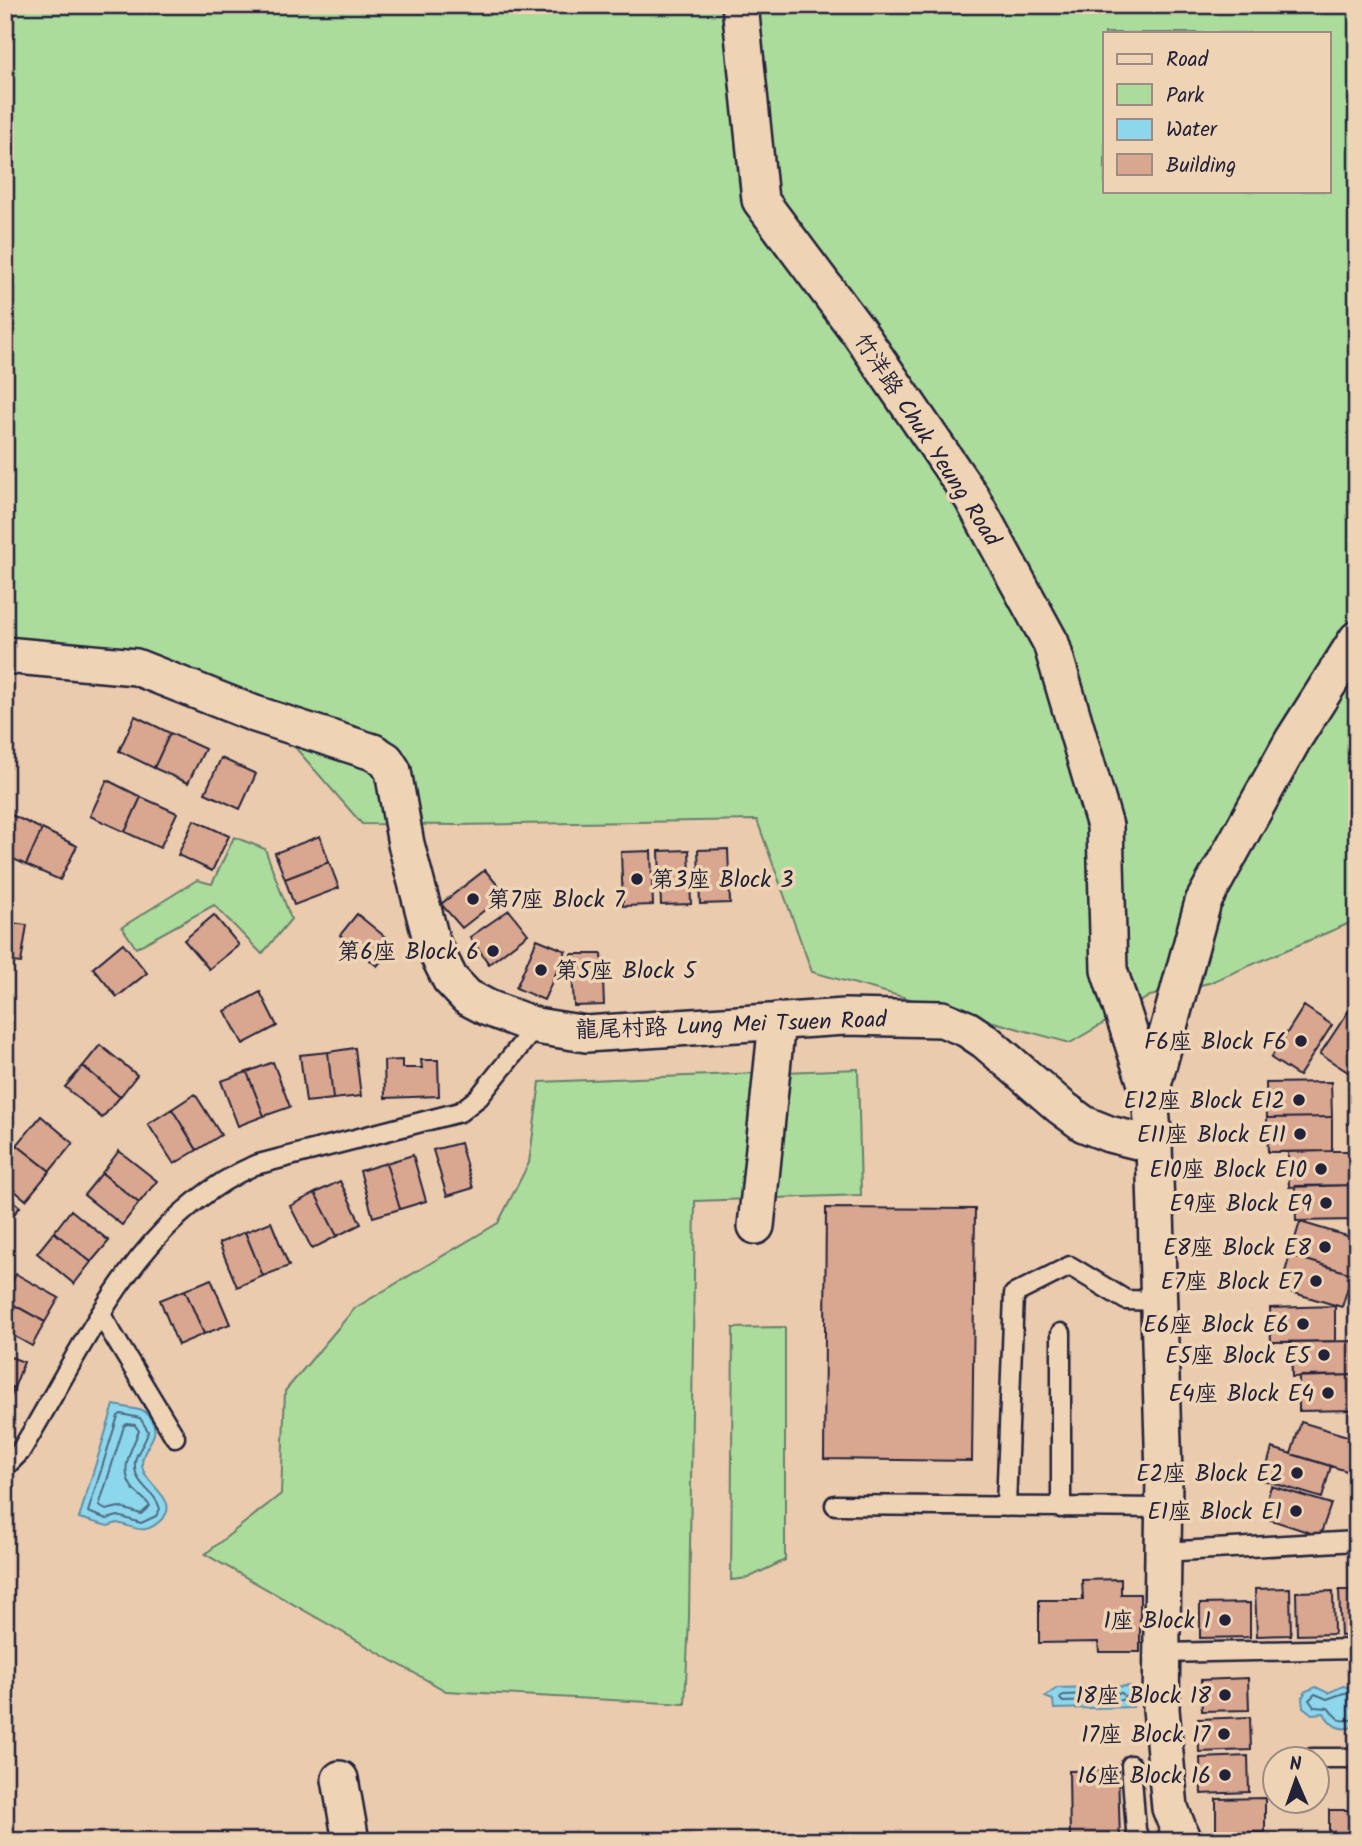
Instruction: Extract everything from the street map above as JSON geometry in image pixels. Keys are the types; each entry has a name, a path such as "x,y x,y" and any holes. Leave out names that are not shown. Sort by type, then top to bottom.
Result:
{"street":[{"name":"竹洋路 Chuk Yeung Road","path":"740,5 760,200 860,334 972,498 1051,643 1105,826 1108,970 1150,1096 1154,1145 1160,1301 1163,1508 1161,1709 1170,1808 1182,1841"},
{"path":"1150,1096 1203,902 1293,740 1357,639"},
{"name":"龍尾村路 Lung Mei Tsuen Road","path":"5,655 136,667 255,714 373,752 386,760 393,771 407,844 432,943 450,979 467,997 477,1002 536,1026 586,1034 845,1017 942,1019 967,1029 985,1041 1084,1124 1109,1134 1154,1145"},
{"path":"756,1226 777,1021"},
{"path":"340,1779 351,1841"}],"lane":[{"path":"5,1467 20,1452 118,1284 139,1256 186,1207 237,1173 279,1157 460,1112 479,1097 536,1026"},
{"path":"1006,1507 1014,1294 1070,1266 1126,1300 1160,1301"},
{"path":"101,1315 175,1437"},
{"path":"1061,1333 1061,1508"},
{"path":"835,1505 1163,1508"},
{"path":"1163,1552 1357,1541"},
{"path":"1161,1653 1357,1649"},
{"path":"1330,1759 1357,1758"},
{"path":"1131,1765 1138,1835"},
{"path":"1138,1835 1170,1808"}],"green space":[{"path":"5,5 1357,5 1357,920 1209,983 1150,996 1070,1043 812,972 757,820 362,824 252,698 5,640"},
{"path":"234,837 265,849 291,919 262,954 214,905 136,948 122,927 197,880 212,884"},
{"path":"858,1069 861,1195 695,1201 689,1618 685,1704 446,1691 205,1554 281,1494 285,1391 355,1308 498,1223 529,1163 540,1082"},
{"path":"785,1327 785,1560 748,1578 731,1580 733,1328"}],"water":[{"path":"114,1405 144,1411 154,1427 142,1464 148,1478 164,1499 167,1512 150,1528 135,1528 117,1523 108,1526 79,1518"},
{"path":"1132,1686 1133,1707 1054,1709 1053,1700 1045,1697 1057,1688"},
{"path":"1343,1686 1357,1690 1355,1726 1337,1727 1324,1713 1312,1714 1303,1707 1302,1698 1306,1691 1316,1687 1328,1693"}],"building":[{"path":"135,716 170,733 154,768 119,751"},
{"path":"170,733 205,749 188,783 154,768"},
{"path":"221,758 256,774 240,809 205,793"},
{"path":"107,780 141,797 125,832 90,816"},
{"path":"141,797 177,813 160,848 125,832"},
{"path":"7,813 42,829 26,865 5,855"},
{"path":"194,820 229,836 212,871 178,855"},
{"path":"42,829 77,846 60,880 26,865"},
{"path":"320,836 329,862 285,879 275,853"},
{"path":"728,849 730,903 700,904 698,850"},
{"path":"689,850 691,904 661,905 659,851"},
{"name":"第3座 Block 3","path":"651,851 653,905 623,906 621,852"},
{"path":"329,862 339,888 294,905 285,879"},
{"name":"第7座 Block 7","path":"485,870 505,894 462,928 441,904"},
{"name":"第6座 Block 6","path":"509,910 528,934 489,964 470,937"},
{"path":"357,914 395,945 377,966 340,935"},
{"path":"214,915 239,945 209,969 184,940"},
{"path":"5,922 27,925 21,963 5,961"},
{"name":"第5座 Block 5","path":"537,939 566,951 544,1000 516,988"},
{"path":"123,943 147,973 117,997 93,968"},
{"path":"571,954 602,954 604,1005 574,1006"},
{"path":"260,992 277,1026 243,1044 225,1011"},
{"path":"1354,1003 1357,1005 1357,1058 1348,1072 1320,1054"},
{"name":"F6座 Block F6","path":"1304,1006 1332,1025 1299,1076 1271,1058"},
{"path":"100,1045 137,1075 120,1097 83,1066"},
{"path":"355,1048 361,1096 333,1099 328,1052"},
{"path":"328,1052 333,1099 306,1102 300,1055"},
{"path":"402,1060 402,1068 422,1068 421,1060 438,1060 439,1096 385,1098 384,1061"},
{"path":"273,1062 290,1107 264,1116 247,1072"},
{"path":"83,1066 120,1097 102,1118 65,1087"},
{"path":"247,1072 264,1116 238,1126 221,1081"},
{"name":"E12座 Block E12","path":"1331,1082 1332,1117 1267,1118 1266,1083"},
{"path":"195,1094 221,1135 197,1150 172,1109"},
{"path":"172,1109 197,1150 174,1164 148,1124"},
{"path":"41,1116 73,1143 50,1171 17,1145"},
{"name":"E11座 Block E11","path":"1332,1117 1332,1151 1268,1152 1267,1118"},
{"path":"460,1143 473,1188 447,1196 433,1150"},
{"path":"17,1145 50,1171 26,1200 5,1183 5,1159"},
{"path":"119,1151 157,1181 139,1203 102,1173"},
{"name":"E10座 Block E10","path":"1353,1151 1354,1185 1289,1187 1288,1152"},
{"path":"413,1155 426,1201 400,1209 386,1163"},
{"path":"386,1163 400,1209 373,1217 360,1171"},
{"path":"102,1173 139,1203 122,1225 84,1195"},
{"path":"340,1181 361,1224 337,1236 315,1193"},
{"name":"E9座 Block E9","path":"1357,1185 1357,1220 1296,1221 1295,1186"},
{"path":"315,1193 337,1236 312,1249 290,1206"},
{"path":"5,1195 20,1207 5,1225"},
{"path":"826,1208 975,1209 972,1461 824,1459"},
{"path":"71,1210 109,1241 91,1262 54,1232"},
{"path":"271,1222 289,1266 263,1276 245,1232"},
{"name":"E8座 Block E8","path":"1300,1222 1357,1239 1357,1259 1352,1274 1290,1255"},
{"path":"54,1232 91,1262 74,1284 37,1253"},
{"path":"245,1232 263,1276 237,1287 219,1243"},
{"name":"E7座 Block E7","path":"1290,1255 1352,1274 1342,1307 1280,1289"},
{"path":"16,1274 59,1298 45,1322 5,1300 5,1294"},
{"path":"211,1279 230,1324 204,1334 185,1290"},
{"path":"185,1290 204,1334 178,1345 160,1300"},
{"path":"5,1300 45,1322 32,1346 5,1331"},
{"name":"E6座 Block E6","path":"1335,1306 1335,1341 1271,1342 1270,1308"},
{"name":"E5座 Block E5","path":"1356,1341 1357,1375 1292,1377 1291,1342"},
{"path":"5,1355 24,1362 14,1388 5,1385"},
{"name":"E4座 Block E4","path":"1357,1375 1357,1410 1299,1411 1299,1376"},
{"path":"5,1385 14,1388 5,1413"},
{"path":"1301,1422 1357,1439 1357,1451 1350,1472 1291,1454"},
{"name":"E2座 Block E2","path":"1272,1448 1331,1466 1322,1498 1263,1480"},
{"name":"E1座 Block E1","path":"1271,1486 1331,1504 1320,1536 1262,1517"},
{"path":"1121,1579 1121,1594 1140,1594 1140,1652 1099,1652 1098,1642 1039,1643 1039,1600 1083,1600 1082,1580"},
{"path":"1290,1588 1291,1635 1257,1636 1255,1589"},
{"path":"1339,1590 1357,1590 1357,1635 1341,1636"},
{"path":"1333,1591 1334,1634 1297,1635 1296,1592"},
{"name":"1座 Block 1","path":"1250,1603 1250,1637 1200,1638 1200,1604"},
{"name":"18座 Block 18","path":"1248,1678 1249,1710 1202,1711 1201,1680"},
{"name":"17座 Block 17","path":"1250,1717 1251,1750 1199,1752 1198,1719"},
{"name":"16座 Block 16","path":"1248,1756 1249,1792 1201,1794 1200,1758"},
{"path":"1118,1770 1120,1841 1070,1841 1069,1771"},
{"path":"1260,1798 1260,1814 1265,1814 1265,1832 1216,1832 1216,1799"},
{"path":"1330,1810 1357,1810 1357,1841 1329,1841"},
{"path":"1266,1837 1317,1838 1317,1841 1266,1841"}],"place":[{"name":"第3座 Block 3","path":"637,879"},
{"name":"第7座 Block 7","path":"473,899"},
{"name":"第6座 Block 6","path":"493,951"},
{"name":"第5座 Block 5","path":"541,970"},
{"name":"F6座 Block F6","path":"1301,1041"},
{"name":"E12座 Block E12","path":"1299,1100"},
{"name":"E11座 Block E11","path":"1300,1134"},
{"name":"E10座 Block E10","path":"1321,1169"},
{"name":"E9座 Block E9","path":"1326,1203"},
{"name":"E8座 Block E8","path":"1325,1247"},
{"name":"E7座 Block E7","path":"1316,1281"},
{"name":"E6座 Block E6","path":"1303,1324"},
{"name":"E5座 Block E5","path":"1324,1355"},
{"name":"E4座 Block E4","path":"1328,1393"},
{"name":"E2座 Block E2","path":"1297,1473"},
{"name":"E1座 Block E1","path":"1296,1511"},
{"name":"1座 Block 1","path":"1225,1620"},
{"name":"18座 Block 18","path":"1225,1695"},
{"name":"17座 Block 17","path":"1224,1734"},
{"name":"16座 Block 16","path":"1225,1775"}]}
